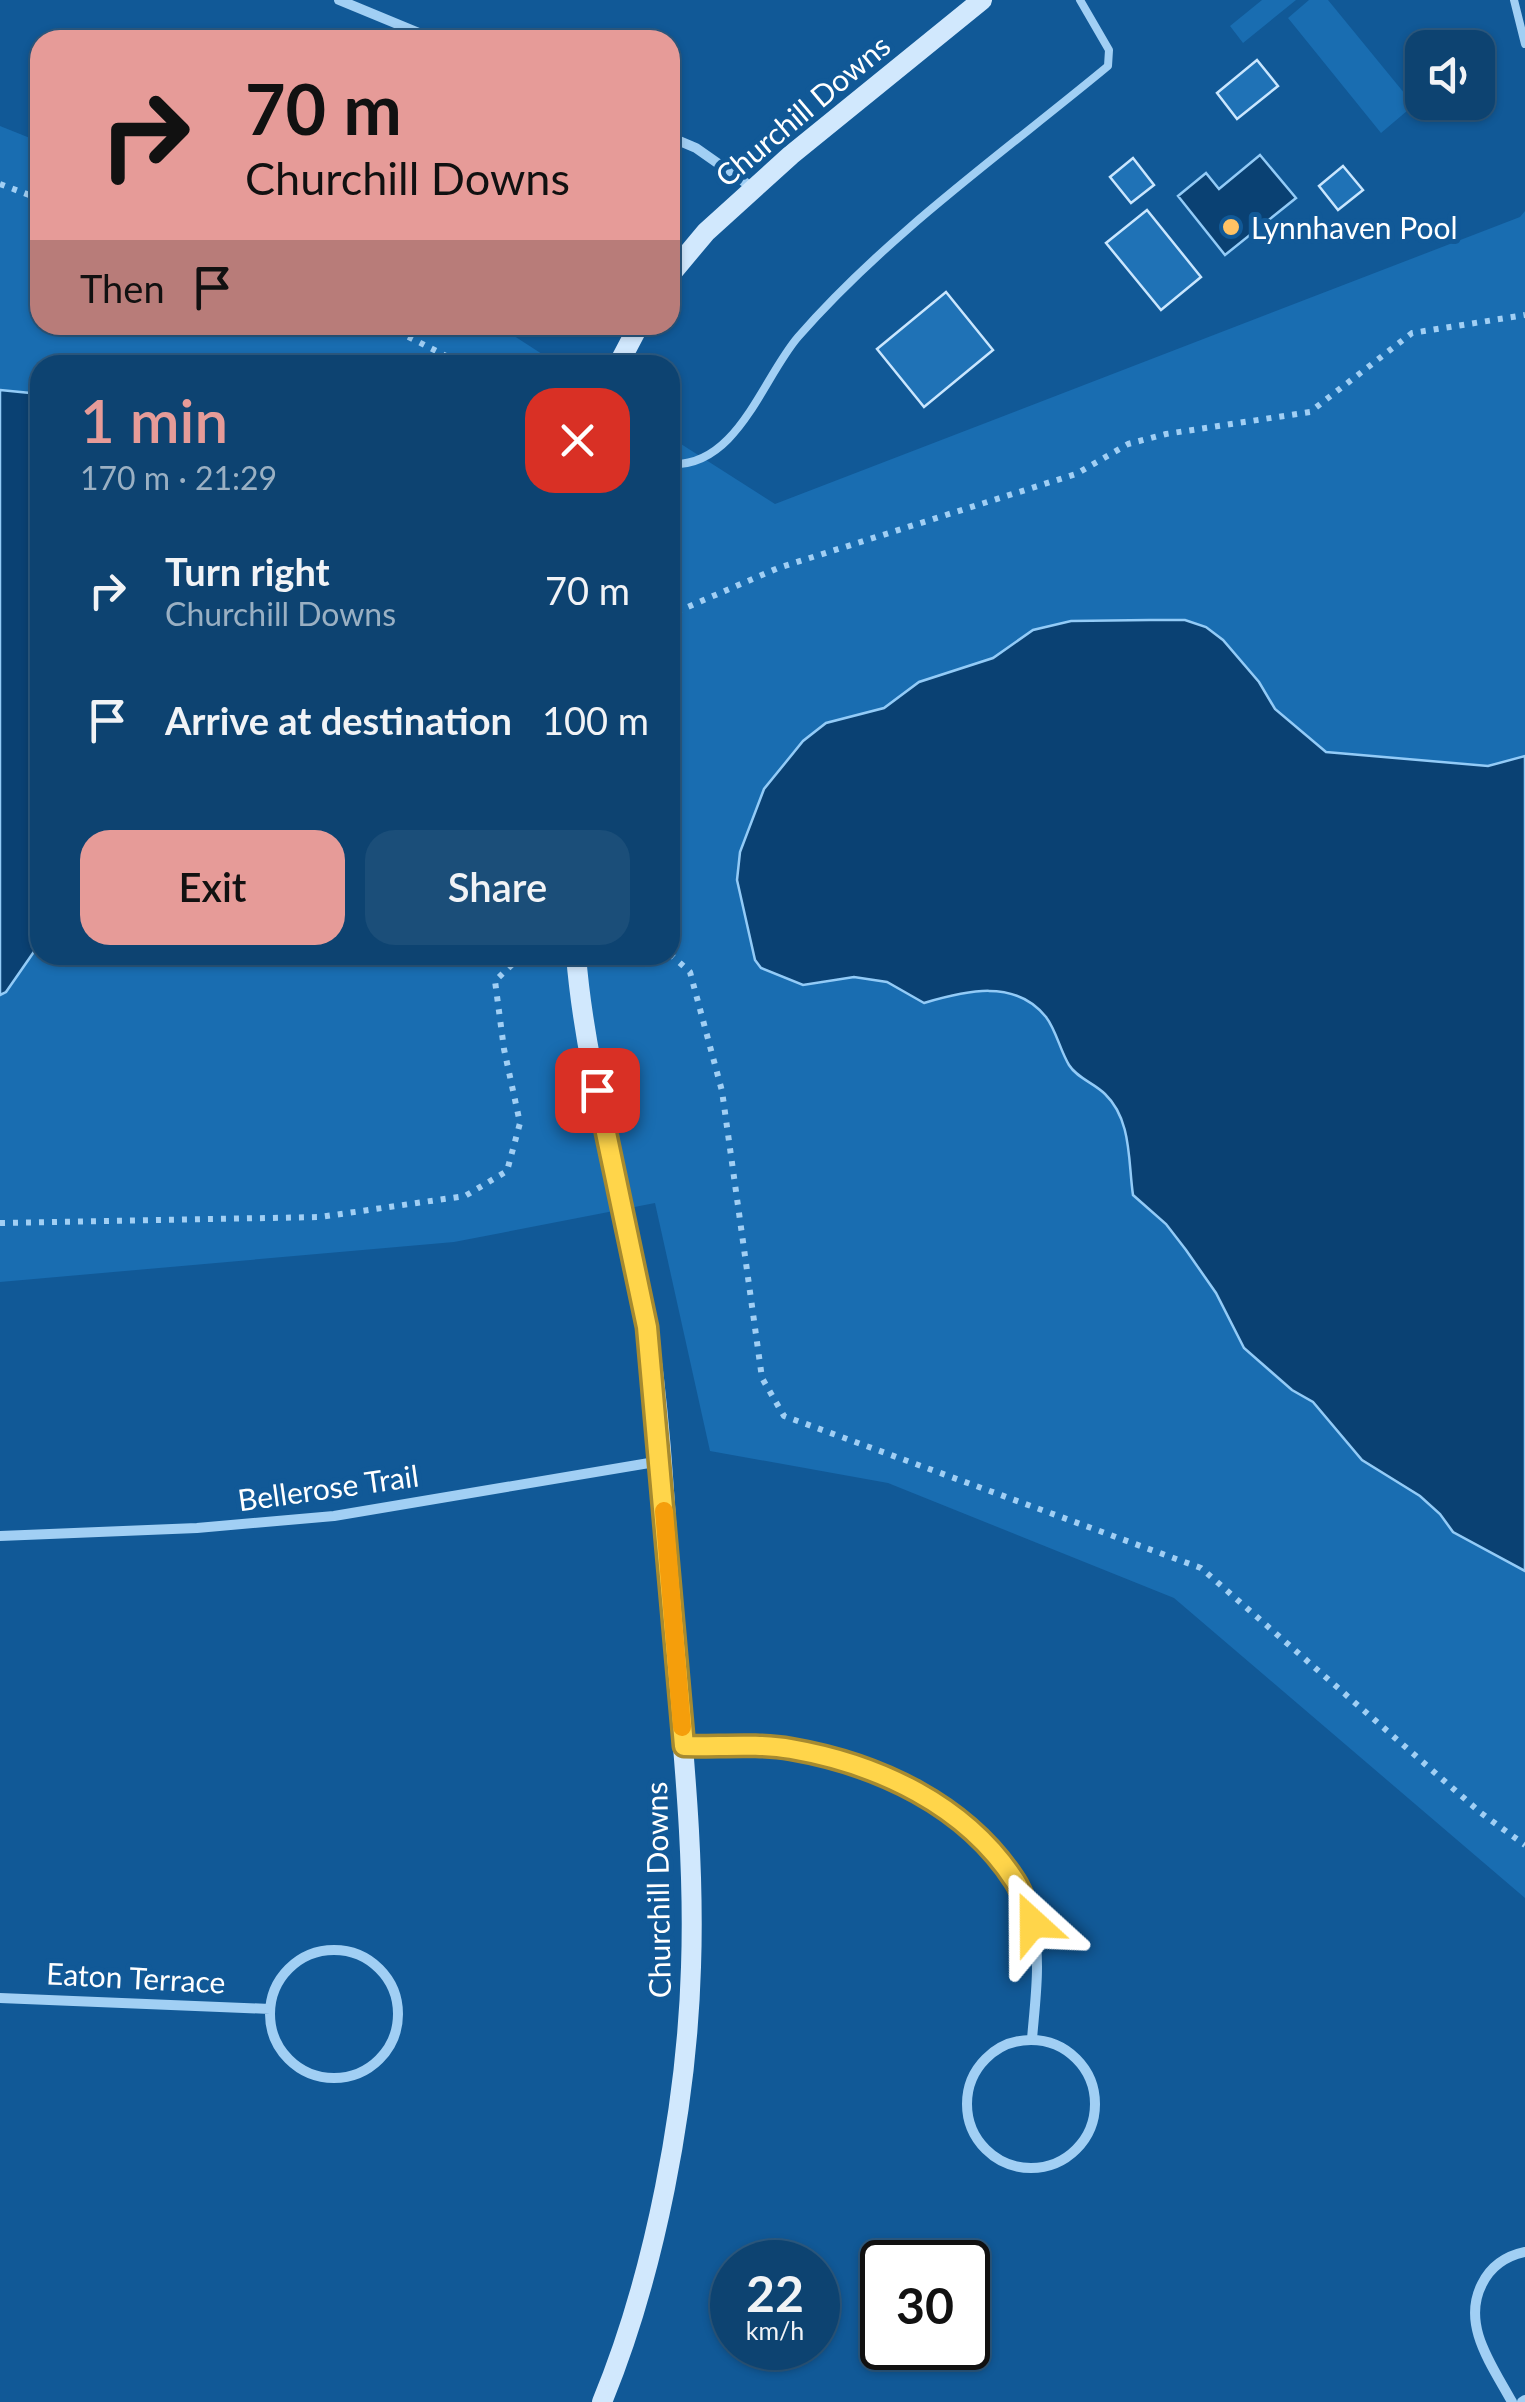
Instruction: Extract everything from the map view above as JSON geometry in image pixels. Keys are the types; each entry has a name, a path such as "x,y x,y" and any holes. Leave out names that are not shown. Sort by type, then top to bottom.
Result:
{"street":[{"path":"339,0 412,30"},
{"name":"Churchill Downs","path":"680,263 706,232 753,188 982,0"},
{"path":"680,141 753,188"},
{"name":"Churchill Downs","path":"577,965 580,1001 647,1327 684,1746 692,1882 691,1969 672,2144 632,2317 602,2402"},
{"name":"Bellerose Trail","path":"0,1536 197,1528 334,1516 660,1461"},
{"path":"684,1746 788,1748 868,1768 946,1808 987,1844 1017,1883 1033,1923 1037,1974 1032,2039"},
{"path":"324,1950 353,1952 378,1966 394,1990 398,2019 390,2046 370,2068 344,2078 315,2076 290,2061 274,2037 270,2009 278,1981 298,1960 324,1950"},
{"name":"Eaton Terrace","path":"0,1998 270,2009"},
{"path":"1032,2039 1060,2046 1082,2065 1094,2091 1094,2120 1080,2146 1058,2163 1029,2168 1002,2162 980,2143 967,2117 968,2088 981,2062 1004,2045 1032,2039"},
{"path":"1512,2402 1474,2327 1474,2298 1488,2273 1510,2255 1525,2252"}],"lane":[{"path":"680,464 690,465 737,432 796,340 874,258 1108,66 1109,50 1080,0"},
{"path":"1514,0 1525,44"}],"path":[{"path":"0,184 30,195"},
{"path":"680,610 778,568 1076,474 1128,444 1166,434 1310,412 1412,333 1525,314"},
{"path":"404,335 444,355"},
{"path":"680,963 690,972 722,1092 762,1378 784,1416 1201,1568 1525,1846"},
{"path":"0,1223 320,1217 466,1196 507,1170 520,1123 504,1050 495,981 512,965"}],"shaded area":[{"path":"1262,0 1296,0 1243,43 1230,26"},
{"path":"1309,0 1328,0 1405,94 1405,113 1381,133 1288,18"},
{"path":"0,126 30,138 30,335 512,335 544,355 30,355 30,965 680,965 680,443 775,504 1520,217 1525,211 1525,1898 1174,1598 888,1483 710,1451 655,1203 454,1242 0,1282"},
{"name":"Lynnhaven Pool","path":"1260,155 1296,198 1225,255 1178,196 1206,173 1219,189"},
{"path":"0,390 30,393 30,957 0,995"},
{"path":"1185,620 1206,627 1223,640 1259,682 1275,709 1326,752 1488,766 1525,756 1525,1571 1453,1532 1420,1496 1362,1460 1313,1402 1292,1390 1244,1348 1216,1293 1186,1250 1166,1224 1133,1195 1127,1142 1114,1104 1072,1070 1049,1022 1034,1005 1005,992 989,991 924,1003 887,982 854,977 803,985 761,968 755,960 737,880 740,852 764,789 803,741 826,723 884,708 919,682 993,658 1033,630 1071,621"}],"building":[{"path":"1257,60 1278,86 1237,119 1217,93"},
{"path":"1133,158 1154,185 1131,203 1110,177"},
{"path":"1343,166 1363,190 1338,210 1319,186"},
{"path":"1147,210 1201,277 1161,310 1106,243"},
{"path":"946,292 993,350 924,407 877,349"}],"slow traffic":[{"path":"664,1511 682,1727"}],"place":[{"name":"Lynnhaven Pool","path":"1231,227"}],"route":[{"path":"597,1090 647,1327 684,1746 788,1748 868,1768 946,1808 987,1844 1017,1883 1033,1923"}]}
